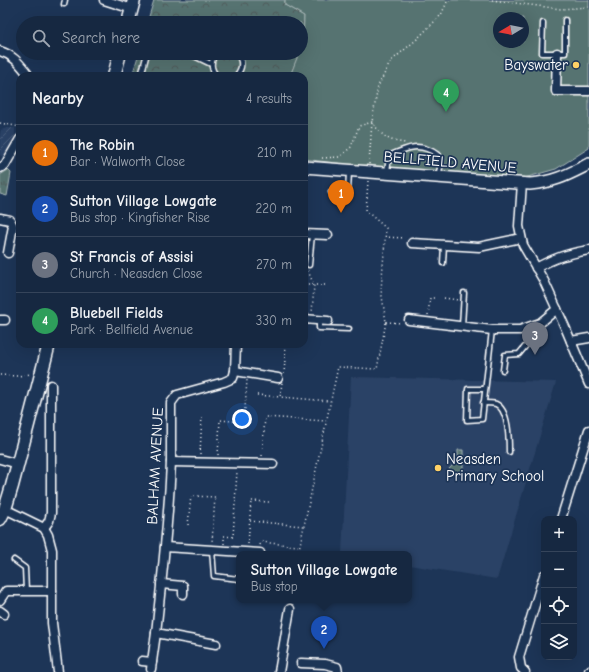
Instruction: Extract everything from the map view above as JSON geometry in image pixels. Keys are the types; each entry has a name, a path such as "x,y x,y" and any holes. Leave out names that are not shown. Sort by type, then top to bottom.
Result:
{"main road":[{"path":"130,16 133,4"},
{"path":"115,72 118,60"},
{"path":"3,514 18,464 48,348"}],"street":[{"path":"104,0 133,4"},
{"path":"0,51 7,53 16,59"},
{"path":"557,53 556,91 589,91"},
{"path":"17,60 26,72"},
{"path":"0,168 8,161 16,146"},
{"name":"BELLFIELD AVENUE","path":"308,167 522,183 540,183 554,181 589,164"},
{"path":"522,183 519,226 521,238 528,254 544,281 589,384"},
{"path":"10,220 14,218 15,213"},
{"path":"0,218 10,220"},
{"path":"8,253 13,226 10,220"},
{"path":"308,234 328,235"},
{"path":"412,243 479,247 521,238"},
{"path":"536,268 560,256 589,250"},
{"path":"409,320 492,330 520,330 540,323 557,309"},
{"path":"308,319 324,320"},
{"path":"571,341 589,338"},
{"path":"236,348 235,371 280,377"},
{"name":"BALHAM AVENUE","path":"142,661 152,666 165,547 171,462 171,403 177,395 224,382 232,378 235,371"},
{"path":"44,528 49,521 51,513 50,384"},
{"path":"562,516 589,430"},
{"path":"0,459 18,464"},
{"path":"171,462 273,464"},
{"path":"3,514 44,528 48,535 52,550 53,645 58,672"},
{"path":"165,547 236,551"},
{"path":"161,584 183,586 183,594"},
{"path":"520,671 519,657 541,585"},
{"path":"0,600 6,591 52,591"},
{"path":"279,672 290,609"},
{"path":"156,633 216,644"},
{"path":"301,663 325,664 337,667 338,672"}],"lane":[{"path":"543,23 542,53 565,53 565,20"},
{"path":"142,72 145,60"},
{"path":"203,60 211,64"},
{"path":"212,60 211,64 214,72"},
{"path":"239,72 241,66 240,60"},
{"path":"387,172 389,156 415,146 420,146 430,149 438,155 440,168 438,176"},
{"path":"331,192 348,192 349,170"},
{"path":"308,234 310,265"},
{"path":"443,263 444,245"},
{"path":"462,327 464,293"},
{"path":"324,320 319,328 349,329"},
{"path":"503,370 505,355 519,354 528,343 530,326"},
{"path":"484,389 468,389 467,420 482,419 484,389 492,330"},
{"path":"483,403 494,403 504,412 509,440 509,452"},
{"path":"212,550 214,576 236,579"},
{"path":"14,560 26,568 26,591"}],"path":[{"path":"298,551 338,367 377,369 386,322 381,290 386,228 366,211 372,122 378,86 391,61 442,15 448,0"},
{"path":"492,0 561,9 589,7"},
{"path":"372,122 380,132 393,141 420,146"},
{"path":"322,158 340,157 351,147 359,126 372,122"},
{"path":"0,123 16,125"},
{"path":"385,237 408,238 412,243"},
{"path":"308,271 314,285 312,314"},
{"path":"308,285 326,286"},
{"path":"428,322 430,298 434,298"},
{"path":"444,298 463,300"},
{"path":"386,322 407,324 409,320"},
{"path":"280,397 280,377 284,372 286,348"},
{"path":"218,463 220,420 244,422 248,373"},
{"path":"0,375 18,376 31,374"},
{"path":"257,395 330,401"},
{"path":"199,462 202,415"},
{"path":"262,464 265,417 326,421"},
{"path":"224,550 224,536 233,537 237,463"},
{"path":"188,525 191,496 215,497 212,550"},
{"path":"247,551 251,501 270,502"},
{"path":"250,522 303,526"},
{"path":"260,551 261,542 299,546"}],"shaded area":[{"path":"15,128 15,133 12,145 4,158 0,155 0,136 1,130"},
{"name":"Neasden Primary School","path":"351,377 556,382 497,579 412,565 412,551 342,551"}],"green space":[{"path":"154,0 285,0 285,5 304,16 149,16"},
{"path":"285,0 589,0 589,148 556,169 524,178 358,166 308,160 308,72 292,72 296,60 308,60 308,16 304,16 285,5"},
{"path":"137,60 296,60 292,72 133,72"},
{"path":"8,170 11,173 7,196 0,194 0,175"},
{"path":"458,450 463,450 463,469 454,475 449,469 458,460"}],"place":[{"name":"Bayswater","path":"576,65"},
{"name":"Bluebell Fields","path":"446,112"},
{"name":"The Robin","path":"341,213"},
{"name":"St Francis of Assisi","path":"535,355"},
{"name":"Neasden Primary School","path":"438,468"},
{"name":"Sutton Village Lowgate","path":"324,649"}]}
